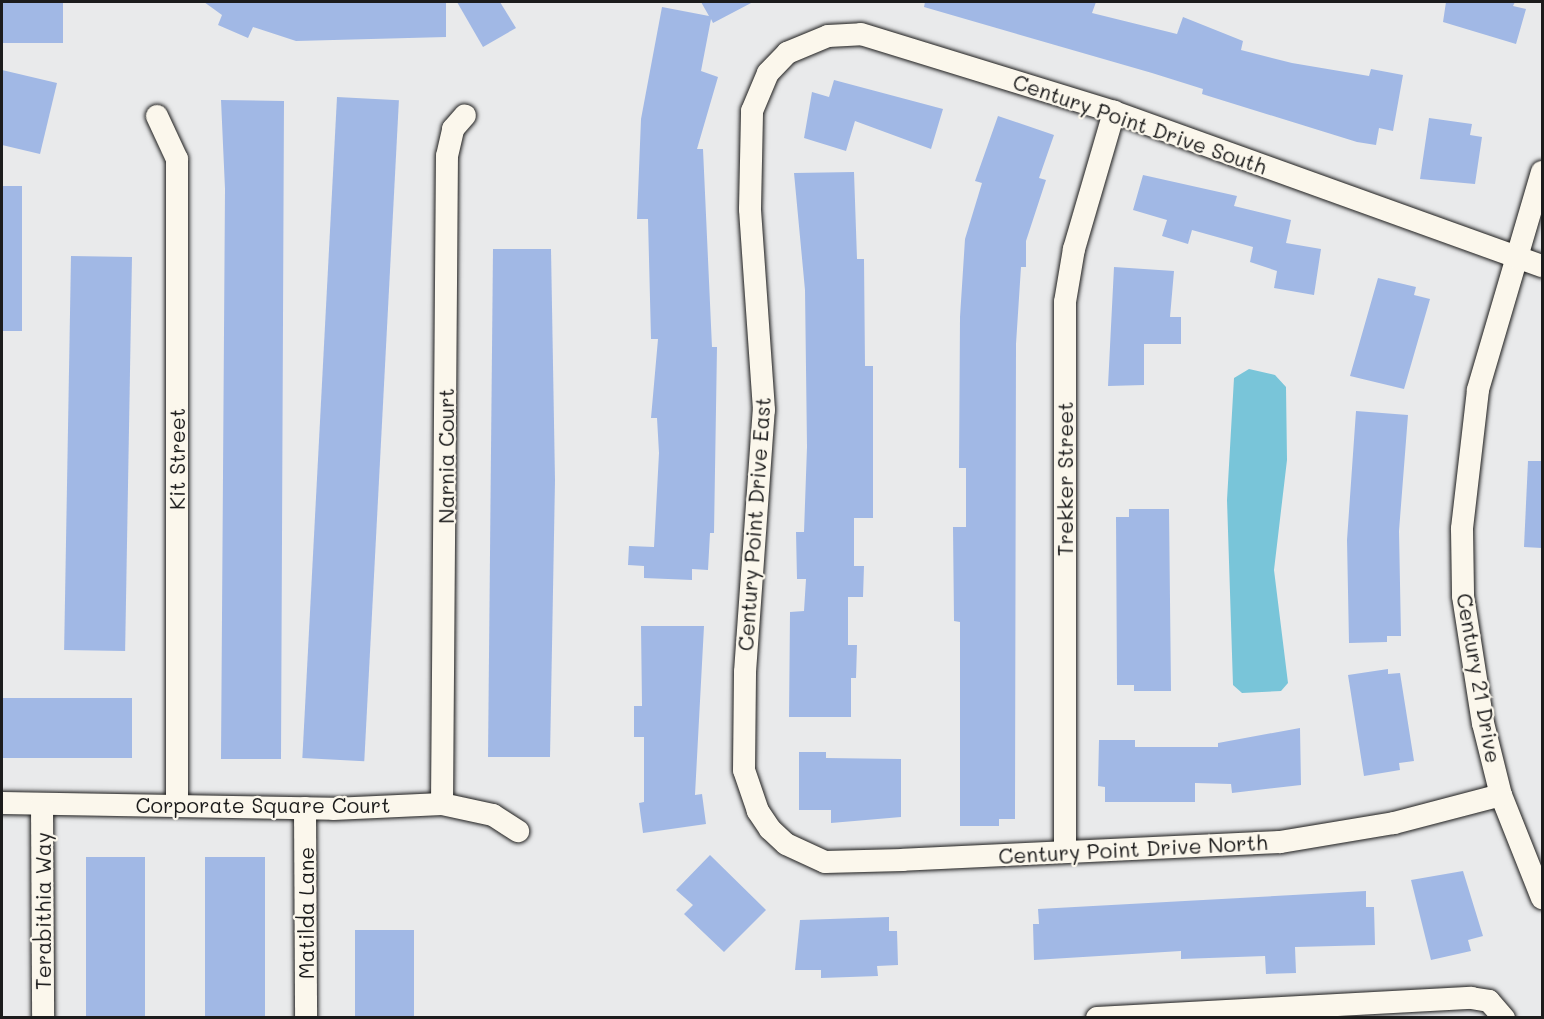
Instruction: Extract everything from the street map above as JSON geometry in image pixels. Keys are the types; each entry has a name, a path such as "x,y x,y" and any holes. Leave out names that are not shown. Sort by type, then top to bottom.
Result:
{"street":[{"name":"Century Point Drive South","path":"768,73 806,43 861,34 1114,112 1542,266"},
{"name":"Century Point Drive East","path":"768,73 750,128 764,410 745,672 744,770 758,811 770,829"},
{"name":"Trekker Street","path":"1065,852 1065,302 1074,249 1114,112"},
{"name":"Narnia Court","path":"442,804 447,156 453,129 465,115"},
{"name":"Kit Street","path":"157,116 177,159 177,806"},
{"name":"Century 21 Drive","path":"1542,172 1478,390 1462,529 1472,661 1501,795 1542,898"},
{"name":"Century Point Drive North","path":"770,829 786,844 825,862 1065,852 1303,839 1394,823 1501,795"},
{"name":"Corporate Square Court","path":"2,803 306,808 442,804 493,815 518,831"},
{"name":"Terabithia Way","path":"42,804 43,1017"},
{"name":"Matilda Lane","path":"306,808 306,1017"},
{"path":"1097,1017 1290,1012 1471,998 1489,1001 1504,1017"}],"water":[{"path":"1249,369 1275,375 1286,387 1287,460 1274,570 1288,683 1281,691 1242,693 1233,685 1227,500 1234,378"}],"building":[{"path":"2,2 63,2 63,43 2,43"},
{"path":"204,2 446,2 446,37 296,41 253,27 248,38 218,25 222,15"},
{"path":"457,2 500,2 516,28 483,47"},
{"path":"701,2 753,2 713,23 711,19 701,71 718,77 697,149 703,149 712,347 717,347 714,533 710,533 708,570 692,569 692,580 644,578 644,566 628,565 629,546 654,547 659,453 657,418 651,418 658,339 651,339 648,219 637,219 641,119 662,7 709,16"},
{"path":"925,2 1096,2 1092,13 1177,34 1183,17 1243,41 1241,50 1292,63 1369,76 1371,69 1403,75 1393,131 1379,128 1376,145 1357,142 1202,94 1203,89 1152,73 924,7"},
{"path":"1446,2 1515,2 1513,6 1526,9 1516,44 1443,22"},
{"path":"2,70 57,83 40,154 2,145"},
{"path":"834,80 943,109 931,149 855,121 846,151 804,138 812,92 829,97"},
{"path":"337,97 399,100 364,761 302,758"},
{"path":"221,100 284,101 281,759 221,759 225,189"},
{"path":"998,116 1054,135 1039,178 1046,180 1026,241 1026,267 1021,267 1016,344 1015,819 999,819 999,826 960,826 960,622 954,621 953,527 966,527 966,468 959,468 960,317 965,239 982,183 975,181"},
{"path":"1429,118 1472,124 1470,135 1482,137 1475,184 1420,179"},
{"path":"854,172 857,259 864,259 865,366 873,366 873,518 854,518 854,566 864,566 863,597 848,597 848,645 857,645 856,678 851,678 851,717 789,717 790,612 804,611 806,579 797,579 796,532 804,532 807,447 805,290 794,173"},
{"path":"1143,175 1237,196 1234,206 1291,220 1286,243 1321,249 1314,295 1274,288 1277,271 1250,262 1253,247 1192,230 1188,244 1162,236 1167,220 1133,210"},
{"path":"2,186 22,186 22,331 2,331"},
{"path":"493,249 551,249 555,480 550,757 488,757"},
{"path":"71,256 132,257 125,651 64,650"},
{"path":"1114,267 1174,271 1170,317 1181,317 1181,344 1144,344 1144,385 1108,386"},
{"path":"1378,278 1416,287 1414,295 1430,299 1404,389 1350,376"},
{"path":"1356,411 1408,415 1399,531 1401,636 1387,636 1387,642 1349,643 1347,540"},
{"path":"1528,461 1542,461 1542,548 1524,547"},
{"path":"1129,509 1169,509 1171,691 1134,691 1134,685 1117,685 1116,517 1129,517"},
{"path":"641,626 704,626 695,795 702,794 706,824 643,833 639,803 644,802 644,737 634,737 634,706 642,706"},
{"path":"1388,669 1388,674 1400,673 1414,761 1399,763 1400,770 1364,776 1348,675"},
{"path":"2,698 132,698 132,758 2,758"},
{"path":"1300,728 1301,785 1232,793 1231,784 1195,783 1195,802 1105,802 1105,787 1098,786 1099,740 1135,740 1135,747 1218,747 1218,743"},
{"path":"799,752 826,752 826,758 901,759 901,817 831,823 831,810 799,810"},
{"path":"710,855 766,910 724,952 684,914 693,905 676,890"},
{"path":"86,857 145,857 145,1017 86,1017"},
{"path":"205,857 265,857 265,1017 205,1017"},
{"path":"1463,871 1483,936 1468,940 1471,951 1431,960 1411,880"},
{"path":"1366,891 1366,907 1374,907 1375,945 1295,947 1296,973 1266,974 1265,956 1181,959 1181,951 1034,960 1033,924 1039,924 1038,909"},
{"path":"889,917 889,931 897,931 898,965 877,966 878,976 821,978 821,970 795,970 800,920"},
{"path":"355,930 414,930 414,1017 355,1017"}]}
